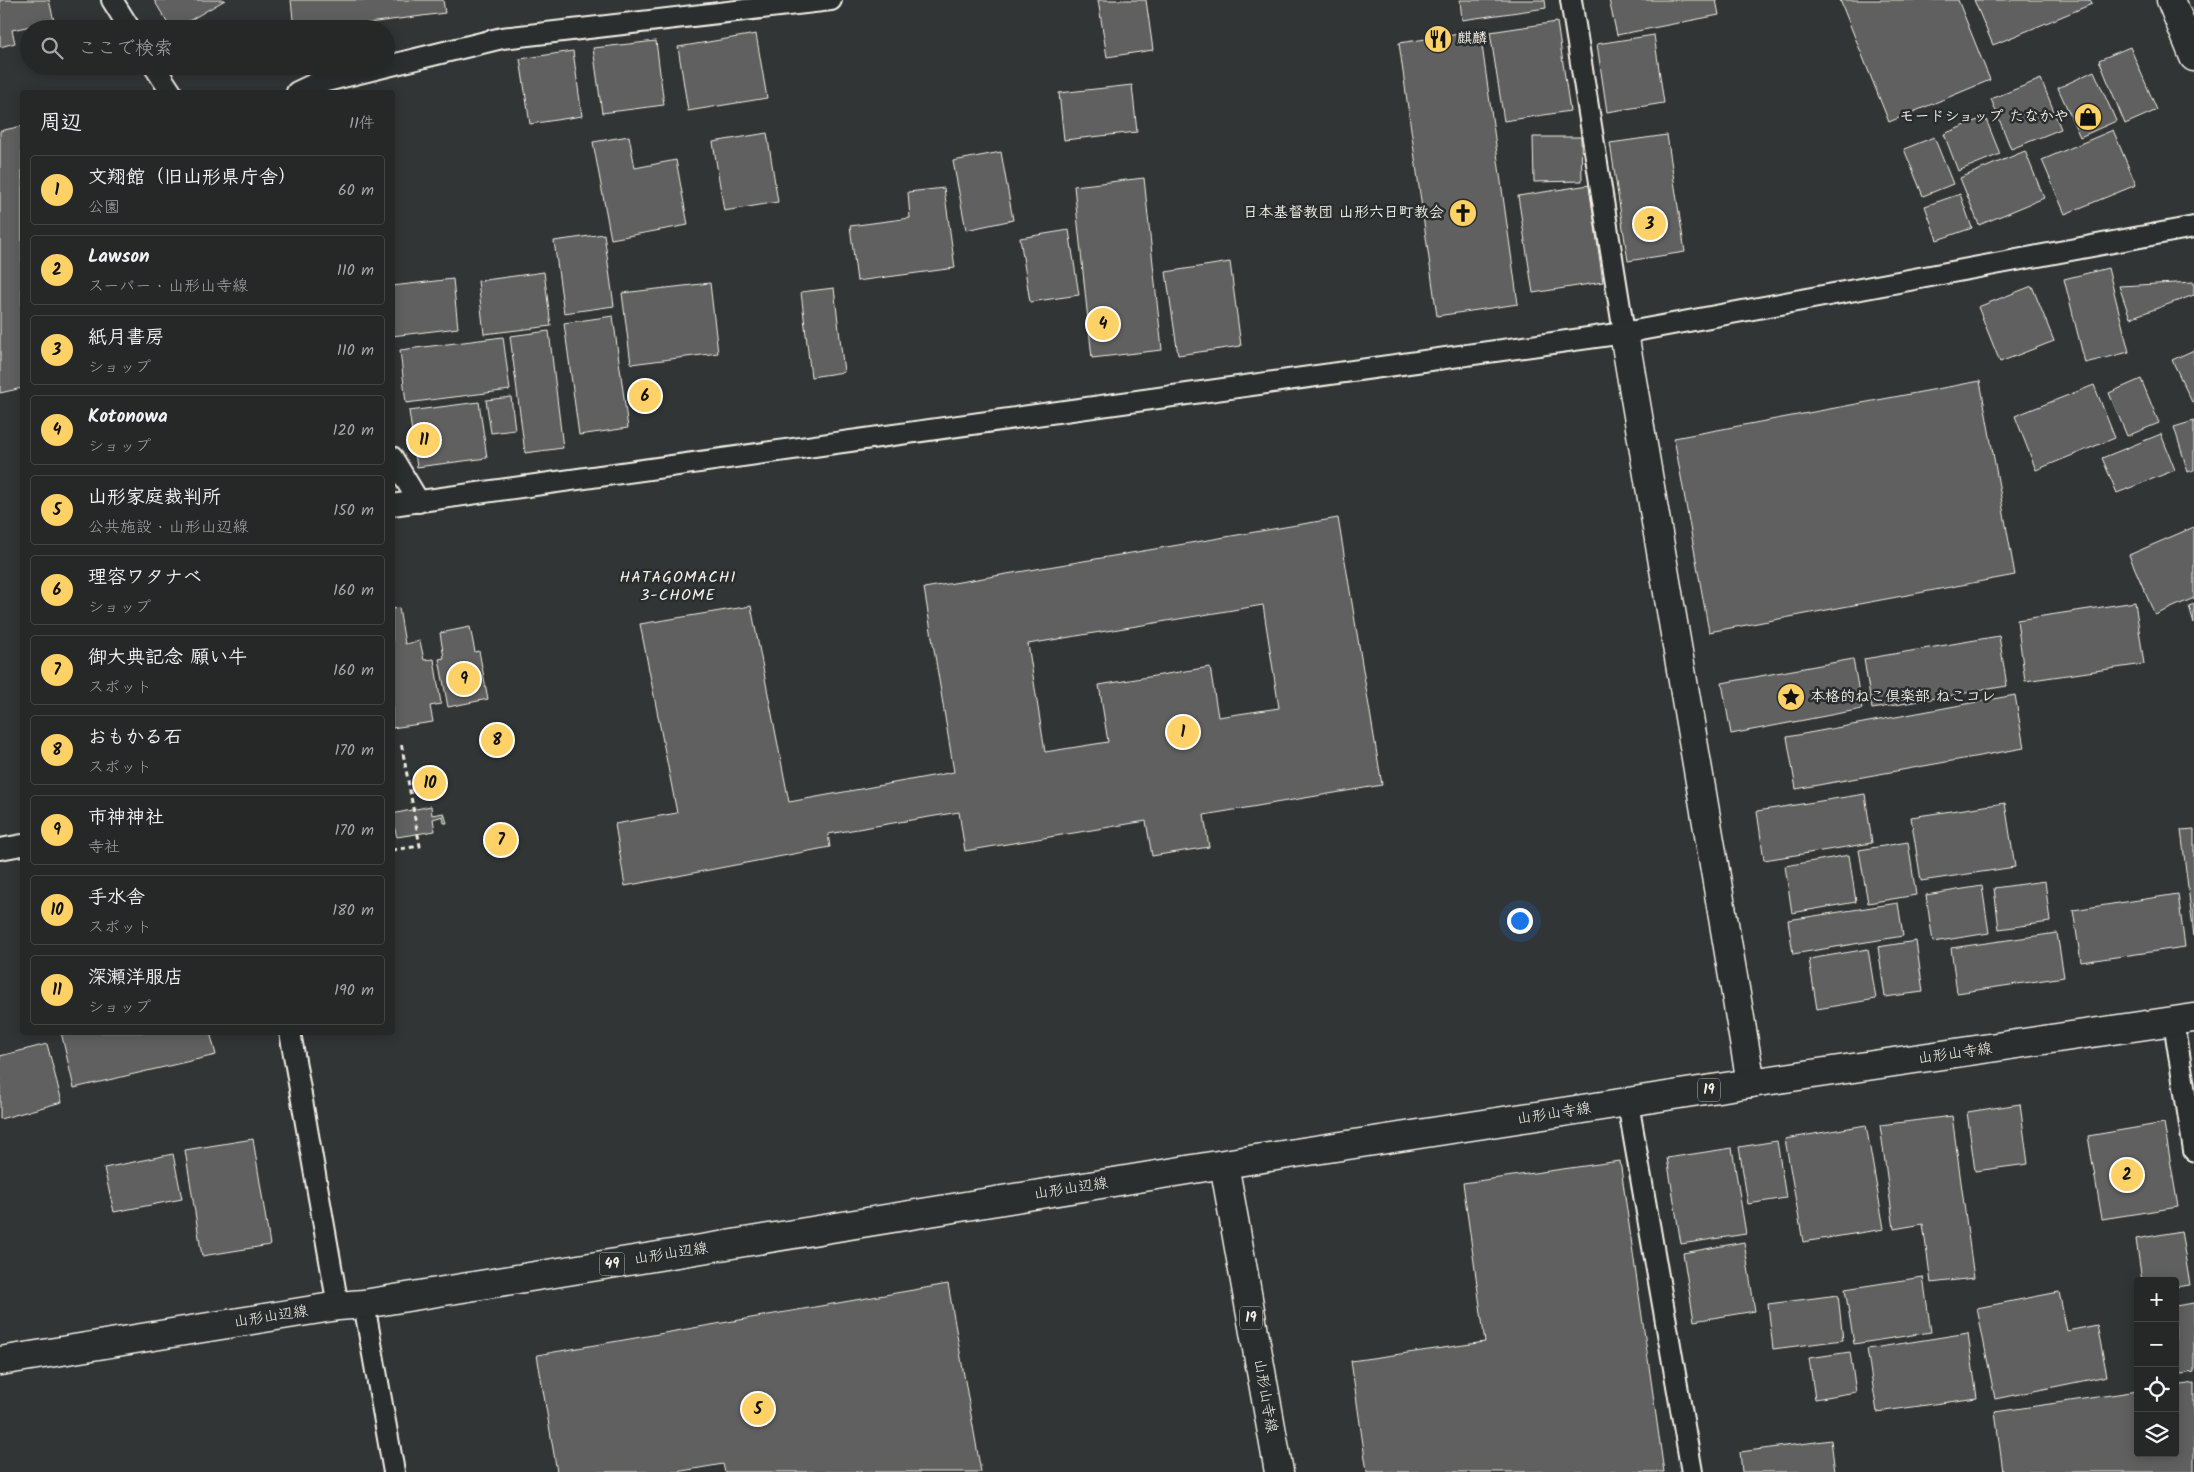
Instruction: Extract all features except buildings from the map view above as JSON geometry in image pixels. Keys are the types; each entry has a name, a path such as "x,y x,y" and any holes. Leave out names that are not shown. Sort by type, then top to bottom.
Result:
{"main road":[{"path":"2171,0 2194,57"},
{"path":"1624,333 1751,1083"},
{"name":"山形山寺線","path":"1279,1472 1224,1164 1751,1083 2184,1020"},
{"name":"山形山辺線","path":"0,1360 338,1306 364,1304 1224,1164"}],"lane":[{"path":"112,0 124,20"},
{"path":"395,64 502,38 831,0"},
{"path":"1571,0 1624,333"},
{"path":"160,75 170,90"},
{"path":"301,90 314,84 351,75"},
{"path":"395,506 1624,333 2194,227"},
{"path":"395,463 419,502"},
{"path":"0,849 20,845"},
{"path":"2184,1020 2194,1151"},
{"path":"291,1035 338,1306"},
{"path":"1628,1103 1692,1472"},
{"path":"364,1304 394,1472"}],"path":[{"path":"395,850 420,846 400,742"}],"place":[{"name":"麒麟","path":"1438,39"},
{"name":"モードショップ たなかや","path":"2088,117"},
{"name":"日本基督教団 山形六日町教会","path":"1463,213"},
{"name":"紙月書房","path":"1650,224"},
{"name":"Kotonowa","path":"1103,324"},
{"name":"理容ワタナベ","path":"645,396"},
{"name":"深瀬洋服店","path":"424,440"},
{"name":"市神神社","path":"464,679"},
{"name":"本格的ねこ倶楽部 ねこコレ","path":"1791,697"},
{"name":"文翔館（旧山形県庁舎）","path":"1183,732"},
{"name":"おもかる石","path":"497,740"},
{"name":"手水舎","path":"430,783"},
{"name":"御大典記念 願い牛","path":"501,840"},
{"name":"Lawson","path":"2127,1175"},
{"name":"山形家庭裁判所","path":"758,1409"}],"district":[{"name":"HATAGOMACHI 3-CHOME","path":"678,586"}]}
